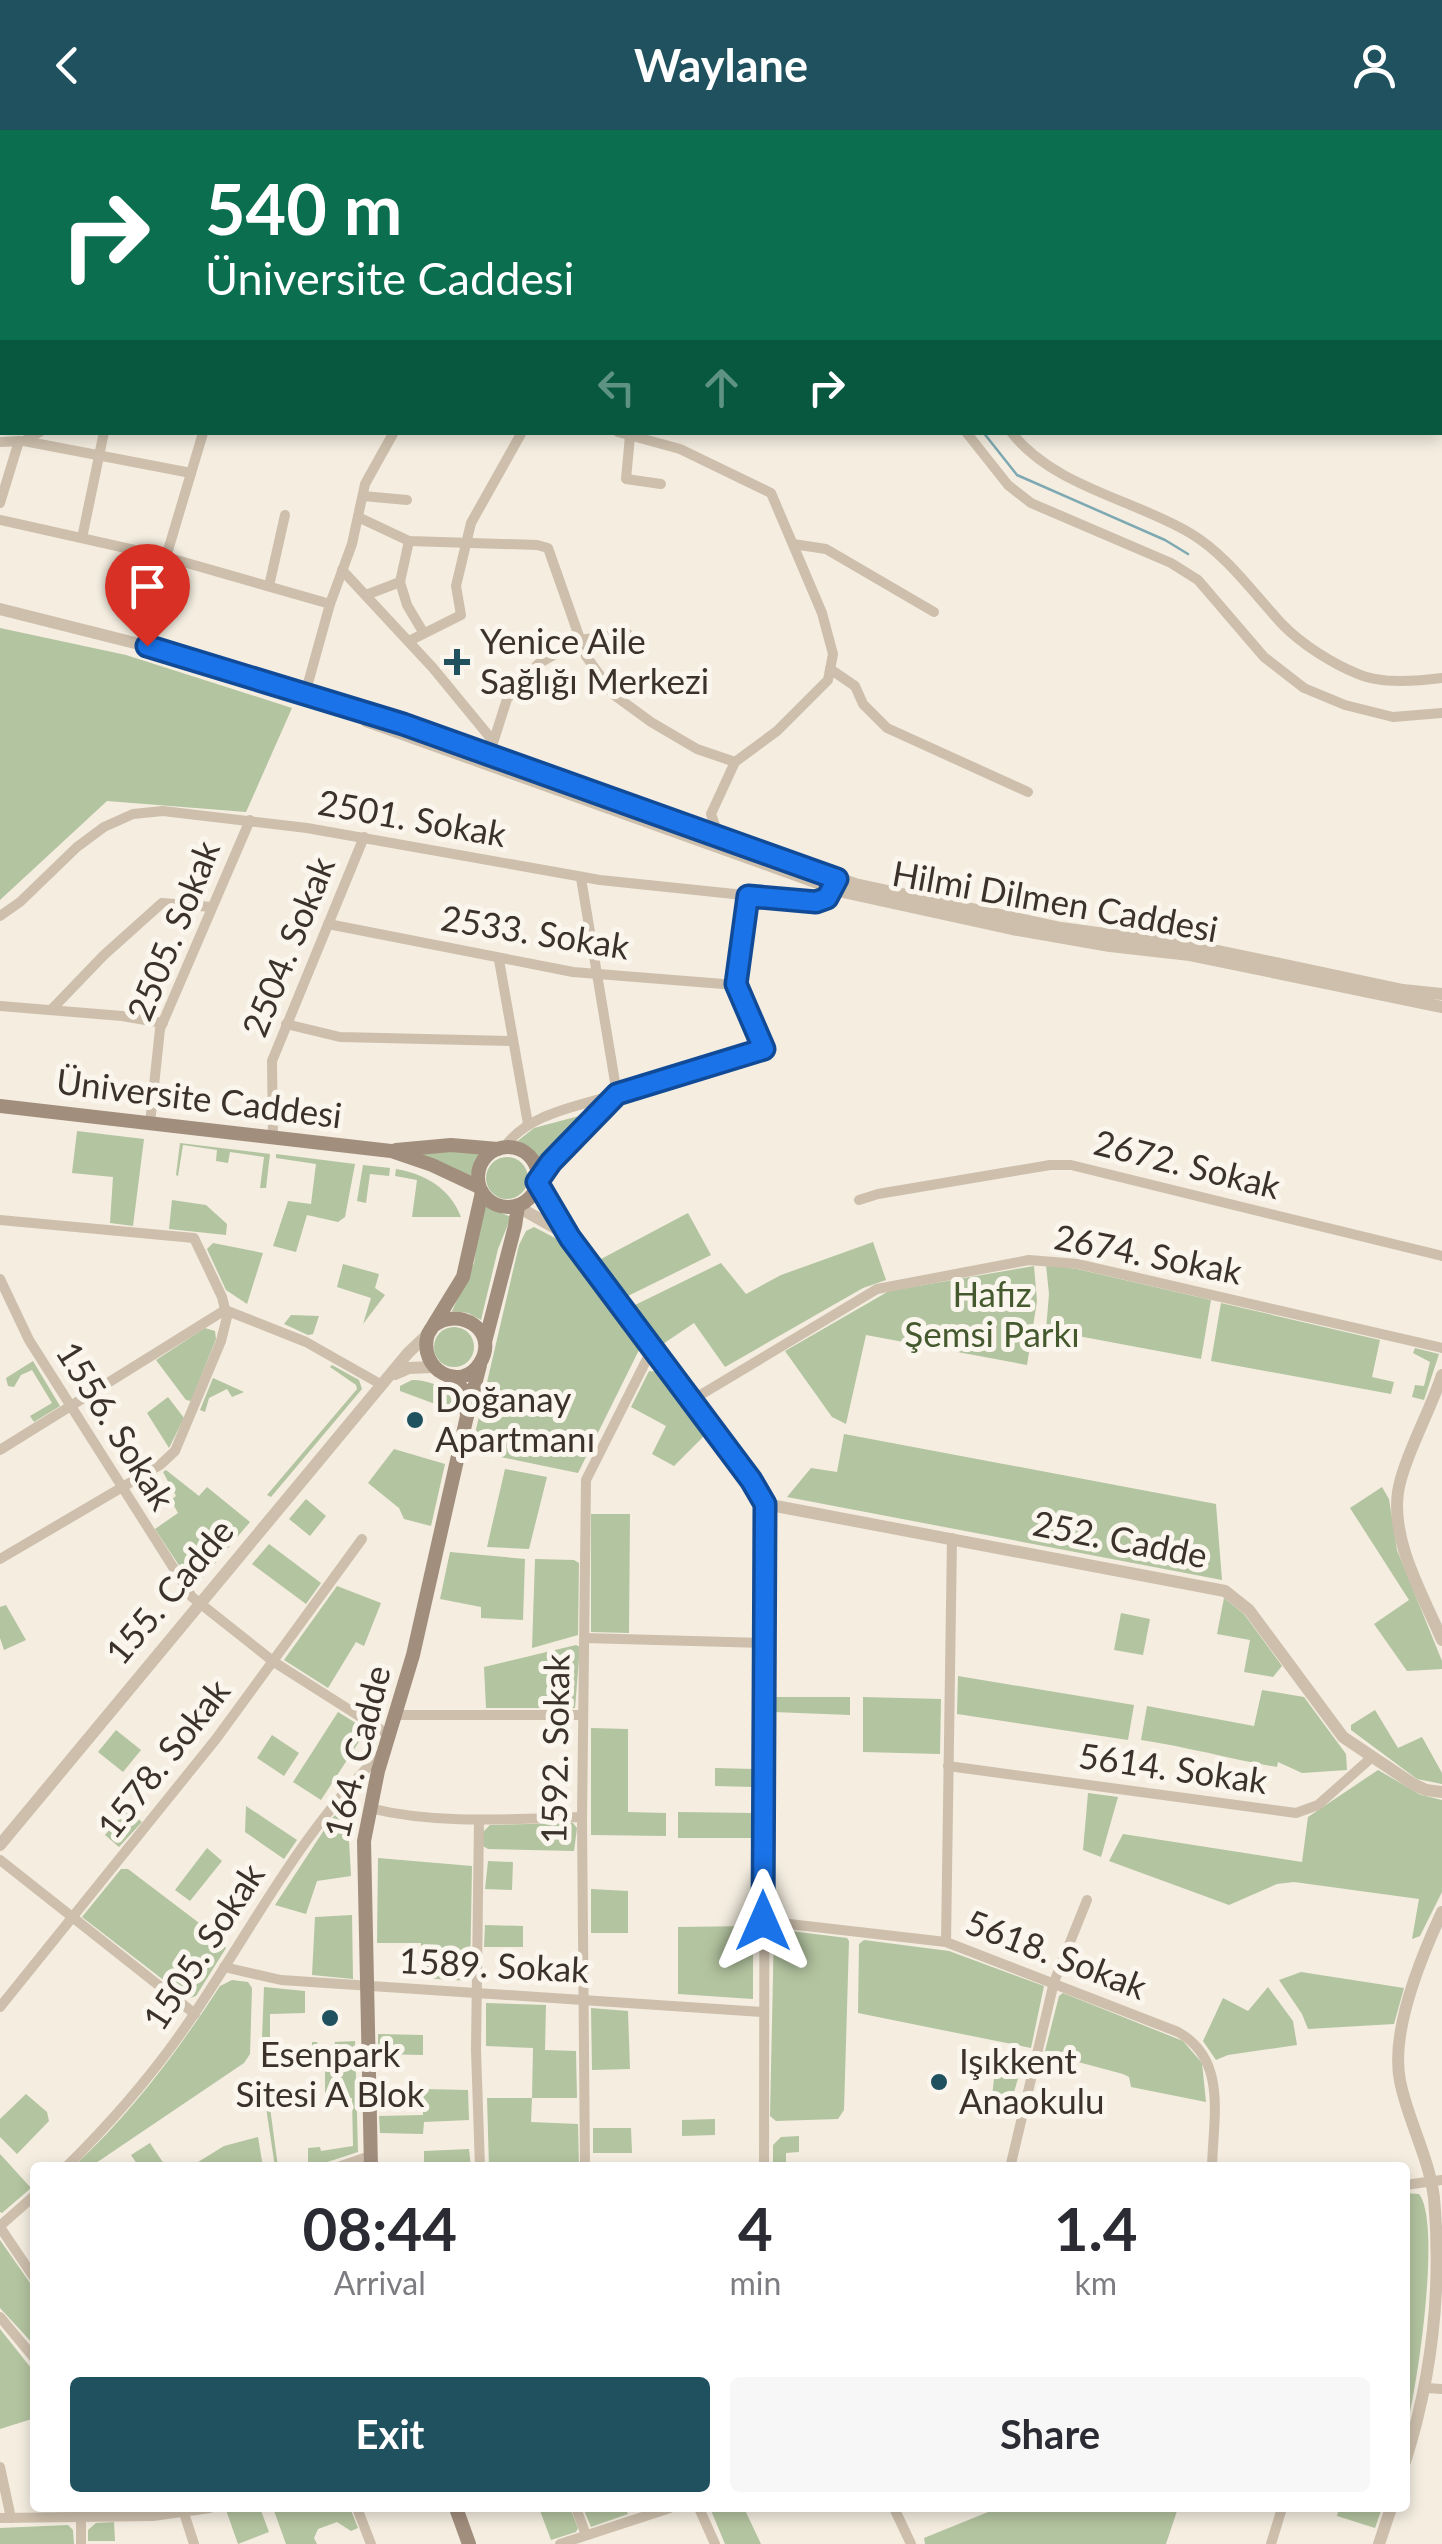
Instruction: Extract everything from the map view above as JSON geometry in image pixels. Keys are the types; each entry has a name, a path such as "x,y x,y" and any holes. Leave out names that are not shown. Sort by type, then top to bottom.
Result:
{"main road":[{"name":"Üniversite Caddesi","path":"0,1106 391,1152 432,1165 480,1189"},
{"name":"Üniversite Caddesi","path":"391,1152 452,1145 501,1148"},
{"path":"467,1416 464,1391 433,1367 425,1351 430,1330 463,1277 480,1189 481,1163 501,1148 526,1154 536,1168 538,1179 533,1194 519,1205 495,1205 480,1189"},
{"path":"449,1376 466,1374 481,1362 519,1205"},
{"path":"430,1330 449,1317 468,1320 482,1333 485,1343"},
{"name":"164. Cadde","path":"370,2162 363,1854 369,1808 412,1656 481,1362"},
{"path":"457,2512 469,2544"}],"street":[{"path":"0,503 21,441 34,435"},
{"path":"82,538 104,435"},
{"path":"147,646 166,557 203,435"},
{"path":"305,694 365,484 392,435"},
{"path":"409,641 462,615 456,586 471,523 520,435"},
{"path":"624,435 626,479 661,484"},
{"path":"628,435 680,450 771,493 822,612 833,654 828,680 777,731 735,762 711,814 718,837"},
{"path":"968,435 1008,485 1031,503 1172,563 1198,580 1264,657 1304,688 1344,706 1393,717 1442,713"},
{"path":"1013,435 1023,448 1063,474 1192,534 1240,576 1285,628 1361,676 1442,678"},
{"path":"0,442 21,441 192,474"},
{"path":"362,496 407,500"},
{"path":"268,586 285,515"},
{"path":"358,517 409,541 537,544 548,548 586,656 614,695 697,750 735,762"},
{"path":"0,520 166,557 330,604"},
{"path":"409,541 400,582 406,605 423,632"},
{"path":"793,544 826,549 934,612"},
{"path":"342,570 409,641 491,748"},
{"path":"366,595 400,582"},
{"name":"Hilmi Dilmen Caddesi","path":"0,609 147,646 491,748 835,884"},
{"path":"491,748 507,699 538,664 580,640 628,633"},
{"path":"830,669 855,686 862,704 887,728 1028,792"},
{"name":"Hilmi Dilmen Caddesi","path":"328,702 400,734 835,884 1112,937 1194,946 1424,998 1442,1007"},
{"name":"2501. Sokak","path":"0,916 92,835 133,814 163,811 364,837 581,878 816,902 827,898 835,884"},
{"name":"2505. Sokak","path":"150,1123 162,1023 250,820"},
{"name":"2504. Sokak","path":"273,1139 271,1069 364,837"},
{"path":"581,878 617,1094"},
{"path":"501,1148 528,1124 764,1049 736,984 748,896"},
{"path":"52,1009 104,955 162,904 211,907"},
{"name":"2533. Sokak","path":"328,924 499,960 595,974 736,984"},
{"path":"499,960 528,1124"},
{"name":"Hilmi Dilmen Caddesi","path":"1424,998 1442,994"},
{"path":"0,1006 162,1023"},
{"path":"286,1024 340,1038 512,1040"},
{"path":"617,1094 538,1179 570,1238 765,1504 764,2162"},
{"name":"2672. Sokak","path":"859,1200 1050,1165 1072,1165 1442,1256"},
{"path":"519,1205 570,1238"},
{"path":"0,1220 194,1238 226,1310 223,1335 175,1451 160,1465 0,1559"},
{"name":"2674. Sokak","path":"692,1400 877,1288 1039,1260 1078,1264 1442,1348"},
{"name":"1556. Sokak","path":"0,1278 23,1329 70,1408 198,1604 274,1662 388,1735"},
{"path":"226,1310 306,1342 386,1382 409,1368 433,1367"},
{"path":"0,1450 226,1310"},
{"name":"155. Cadde","path":"0,1845 430,1330"},
{"name":"1592. Sokak","path":"585,2162 582,1817 586,1480 652,1348"},
{"path":"1442,1375 1397,1497 1402,1541 1442,1640"},
{"name":"252. Cadde","path":"765,1504 1229,1593 1249,1610 1336,1729 1371,1758 1422,1788 1442,1792"},
{"path":"946,1942 952,1538"},
{"name":"1578. Sokak","path":"0,2007 274,1662 362,1539"},
{"path":"585,1638 764,1643"},
{"path":"395,1715 584,1716"},
{"name":"1505. Sokak","path":"70,2162 136,2093 194,2014 327,1810 383,1752"},
{"name":"5614. Sokak","path":"948,1766 1296,1813 1318,1804 1371,1758"},
{"path":"369,1808 414,1816 479,1820 582,1817"},
{"path":"479,1820 480,2162"},
{"path":"0,1860 194,2014"},
{"path":"1011,2162 1054,1982 1087,1900"},
{"path":"1410,2444 1426,2388 1437,2268 1437,2180 1400,2085 1398,2060 1409,2000 1442,1912"},
{"name":"5618. Sokak","path":"763,1921 946,1942 1168,2028 1199,2046 1210,2066 1212,2162"},
{"name":"1589. Sokak","path":"224,1967 281,1980 762,2012"},
{"path":"1410,2184 1437,2180"},
{"path":"30,2200 0,2227 30,2271"},
{"path":"0,2316 30,2353"},
{"path":"1426,2388 1442,2388"},
{"path":"0,2467 5,2518 81,2512 189,2512"},
{"path":"81,2512 81,2544"},
{"path":"359,2512 371,2544"},
{"path":"577,2512 586,2535"},
{"path":"560,2544 658,2512"},
{"path":"701,2512 715,2544"},
{"path":"896,2512 911,2544"},
{"path":"1270,2544 1281,2512"},
{"path":"1379,2544 1389,2512"},
{"path":"184,2513 194,2544"}],"green space":[{"path":"0,628 126,655 292,708 246,812 107,801 0,900"},
{"path":"590,1113 542,1164 515,1143 534,1128"},
{"path":"77,1131 144,1139 133,1226 110,1223 113,1177 72,1173"},
{"path":"180,1143 270,1154 266,1188 260,1188 264,1157 230,1152 228,1163 216,1161 217,1150 183,1145 176,1175"},
{"path":"408,1150 484,1152 470,1178"},
{"path":"276,1154 355,1164 345,1217 338,1222 307,1215 296,1252 273,1246 288,1201 311,1204 316,1164 276,1158"},
{"path":"507,1157 522,1163 528,1178 522,1193 507,1199 492,1193 486,1178 492,1163"},
{"path":"363,1165 390,1168 389,1176 370,1174 366,1203 357,1201"},
{"path":"396,1169 435,1184 450,1198 461,1217 412,1217 417,1180 395,1176"},
{"path":"172,1200 206,1205 227,1224 226,1235 169,1229"},
{"path":"482,1205 511,1217 498,1249 481,1320 452,1311 474,1263"},
{"path":"688,1213 711,1255 628,1296 601,1259"},
{"path":"534,1227 557,1239 639,1350 578,1473 471,1451 519,1245 526,1231"},
{"path":"873,1242 886,1280 863,1288 725,1367 694,1323 663,1344 635,1305 721,1263 746,1294 781,1275"},
{"path":"213,1243 263,1253 247,1304 226,1290 207,1249"},
{"path":"343,1264 379,1274 375,1288 385,1295 363,1324 371,1298 337,1287"},
{"path":"1046,1265 1211,1300 1201,1359 1046,1330"},
{"name":"Hafız Şemsi Parkı","path":"1034,1266 1037,1301 1027,1365 866,1335 846,1424 832,1417 785,1351 889,1291"},
{"path":"1221,1303 1380,1340 1372,1377 1394,1382 1391,1394 1211,1361"},
{"path":"291,1315 319,1316 313,1334 284,1324"},
{"path":"454,1327 468,1333 474,1347 468,1361 454,1367 440,1361 434,1347 440,1333"},
{"path":"205,1328 215,1331 216,1339 191,1401 186,1400 156,1360"},
{"path":"1415,1348 1439,1354 1424,1400 1412,1397 1415,1385 1424,1386 1430,1362 1413,1353"},
{"path":"33,1361 60,1406 34,1422 30,1416 52,1403 32,1370 21,1375 14,1387 8,1386 6,1378"},
{"path":"332,1365 359,1380 362,1389 271,1497 267,1495 357,1389"},
{"path":"649,1371 659,1372 705,1435 674,1466 652,1454 666,1426 631,1407"},
{"path":"213,1378 244,1392 232,1397 227,1389 209,1398 205,1412 200,1410"},
{"path":"412,1380 438,1386 453,1405 446,1408 400,1391 400,1386"},
{"path":"168,1397 184,1418 169,1448 147,1413"},
{"path":"844,1434 1216,1504 1222,1580 787,1497 811,1468 837,1472"},
{"path":"394,1449 445,1464 431,1526 404,1519 399,1508 368,1483"},
{"path":"505,1469 547,1477 529,1549 487,1547"},
{"path":"166,1470 199,1496 207,1487 250,1522 194,1588 155,1529 178,1513 171,1500 176,1496 163,1472"},
{"path":"1382,1487 1389,1499 1397,1550 1442,1669 1407,1671 1374,1624 1409,1600 1350,1508"},
{"path":"306,1499 326,1516 310,1536 289,1519"},
{"path":"591,1514 630,1514 629,1633 591,1632"},
{"path":"269,1544 321,1583 306,1604 252,1564"},
{"path":"450,1552 525,1559 523,1620 481,1618 481,1607 440,1599"},
{"path":"535,1559 579,1563 578,1635 532,1648"},
{"path":"337,1586 381,1603 364,1646 356,1642 328,1688 284,1660"},
{"path":"1224,1598 1244,1614 1282,1666 1273,1677 1244,1672 1250,1640 1217,1634"},
{"path":"6,1605 26,1640 4,1650 0,1607"},
{"path":"1121,1613 1150,1619 1143,1655 1114,1650"},
{"path":"580,1647 575,1708 486,1708 484,1667"},
{"path":"958,1676 1134,1705 1128,1740 957,1714"},
{"path":"1262,1690 1304,1697 1346,1754 1347,1770 1302,1773 1278,1762 1277,1767 1141,1740 1147,1706 1254,1726"},
{"path":"773,1697 850,1697 850,1715 773,1712"},
{"path":"863,1697 941,1699 940,1754 863,1752"},
{"path":"1375,1710 1398,1748 1422,1737 1442,1773 1442,1784 1417,1779 1351,1730 1351,1725"},
{"path":"338,1712 359,1725 364,1734 321,1800 293,1782"},
{"path":"591,1728 628,1729 628,1812 666,1813 666,1836 591,1835"},
{"path":"116,1730 141,1750 123,1772 98,1752"},
{"path":"272,1735 299,1753 284,1776 257,1758"},
{"path":"715,1768 754,1769 754,1787 715,1786"},
{"path":"1378,1770 1421,1795 1442,1800 1442,1892 1420,1936 1412,1939 1419,1899 1294,1882 1277,1884 1229,1905 1109,1861 1123,1834 1302,1862 1308,1817"},
{"path":"1088,1793 1118,1797 1101,1857 1083,1850"},
{"path":"347,1805 351,1876 317,1881 306,1914 275,1905 332,1818"},
{"path":"246,1806 297,1840 284,1859 245,1832"},
{"path":"126,1810 142,1822 119,1847 105,1835"},
{"path":"678,1812 754,1813 754,1838 678,1838"},
{"path":"573,1823 577,1828 574,1851 483,1846 483,1832 490,1825"},
{"path":"207,1848 222,1861 190,1901 175,1890"},
{"path":"378,1858 472,1866 470,1981 421,1978 421,1943 377,1943"},
{"path":"488,1861 513,1862 512,1890 485,1889"},
{"path":"121,1869 128,1869 211,1932 226,1948 196,1996 190,1998 179,1992 82,1917"},
{"path":"591,1889 628,1891 628,1933 591,1933"},
{"path":"352,1915 353,1979 312,1975 315,1917"},
{"path":"485,1925 523,1926 523,1947 484,1947"},
{"path":"753,1926 753,1999 678,1994 678,1927"},
{"path":"774,1929 849,1941 844,2110 838,2119 776,2121 770,2116"},
{"path":"864,1940 949,1951 1044,1986 1031,2048 858,2013 859,1944"},
{"path":"1301,1972 1404,1988 1394,2024 1308,2029 1279,1980"},
{"path":"232,1980 248,1982 252,1988 250,2054 244,2063 97,2162 78,2162 134,2104 220,1986"},
{"path":"264,1987 305,1991 305,2013 270,2014 270,2038 262,2038"},
{"path":"1268,1987 1293,2021 1297,2045 1216,2060 1203,2041 1223,1998 1248,2011"},
{"path":"1063,1993 1183,2041 1202,2063 1206,2102 1131,2087 1129,2077 1123,2074 1048,2054 1045,2051"},
{"path":"486,2003 546,2005 545,2050 576,2051 577,2098 532,2098 533,2048 486,2046"},
{"path":"591,2008 628,2011 630,2069 592,2070"},
{"path":"378,2034 423,2035 423,2055 378,2054"},
{"path":"355,2041 358,2152 327,2162 308,2162 308,2148 320,2147 321,2151 353,2146 352,2098 325,2098 325,2051 312,2050 312,2042 334,2046 335,2042"},
{"path":"997,2052 1024,2058 1010,2106 991,2106"},
{"path":"423,2089 468,2090 469,2120 424,2122 423,2134 380,2133 379,2116 423,2115"},
{"path":"26,2094 47,2112 49,2121 17,2154 0,2137 0,2119"},
{"path":"487,2098 532,2098 531,2122 578,2124 579,2162 489,2162"},
{"path":"269,2100 277,2162 274,2162 265,2101"},
{"path":"715,2119 715,2135 682,2136 682,2120"},
{"path":"593,2128 631,2128 632,2153 593,2153"},
{"path":"799,2136 799,2152 786,2153 786,2162 773,2162 773,2145 781,2137"},
{"path":"258,2137 262,2162 198,2162 224,2146"},
{"path":"150,2143 163,2162 136,2162 131,2155"},
{"path":"469,2149 470,2162 424,2162 424,2151"},
{"path":"0,2154 30,2189 0,2212"},
{"path":"1410,2193 1419,2194 1428,2238 1425,2309 1410,2407"},
{"path":"0,2240 30,2283 30,2341 0,2308"},
{"path":"0,2329 30,2367 30,2420 0,2429"},
{"path":"227,2512 262,2512 269,2532 238,2544"},
{"path":"274,2512 352,2512 358,2528 351,2531 337,2522 318,2529 314,2538 317,2544 286,2544"},
{"path":"540,2512 572,2512 576,2532 551,2540"},
{"path":"585,2512 628,2514 591,2527"},
{"path":"712,2512 746,2512 761,2544 725,2544"},
{"path":"988,2512 1177,2512 1166,2544 925,2544 924,2538"},
{"path":"1338,2512 1381,2512 1375,2528 1337,2516"},
{"path":"114,2522 115,2541 88,2541 88,2530 96,2523"},
{"path":"68,2525 73,2530 74,2544 0,2544 0,2528"}],"waterway":[{"path":"985,435 1017,475 1165,540 1188,554"}],"place":[{"name":"Yenice Aile Sağlığı Merkezi","path":"457,662"},
{"name":"Doğanay Apartmanı","path":"415,1420"},
{"name":"Esenpark Sitesi A Blok","path":"330,2018"},
{"name":"Işıkkent Anaokulu","path":"939,2082"}],"route":[{"path":"147,646 403,724 837,879 822,901 748,896 736,984 764,1049 617,1094 551,1162 537,1182 570,1238 765,1504 763,1921"}]}
